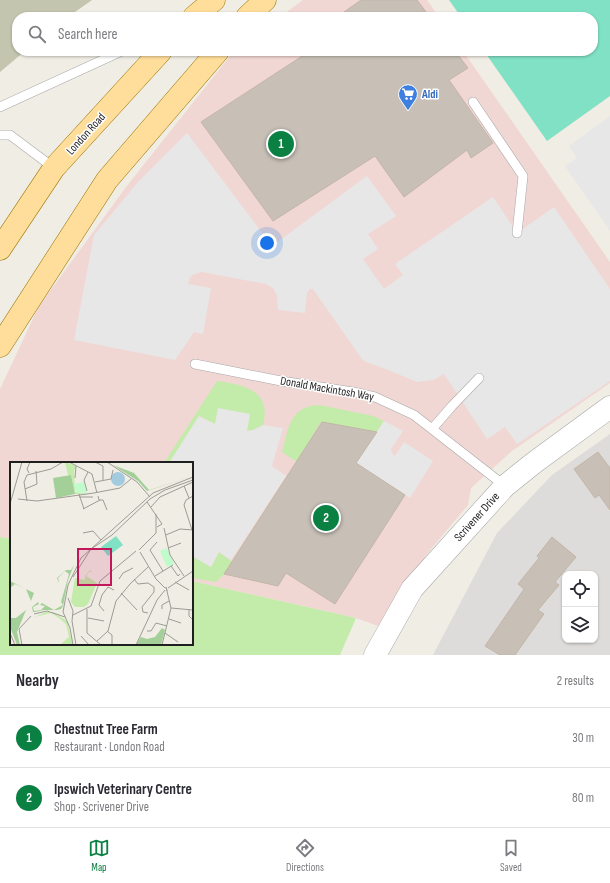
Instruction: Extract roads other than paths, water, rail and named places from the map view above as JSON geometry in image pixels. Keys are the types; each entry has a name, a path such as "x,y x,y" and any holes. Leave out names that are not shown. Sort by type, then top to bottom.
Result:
{"main road":[{"path":"200,12 214,0"},
{"path":"252,12 265,0"},
{"name":"London Road","path":"0,249 54,168 156,56"},
{"path":"0,346 107,180 214,56"}],"street":[{"name":"Scrivener Drive","path":"375,655 412,589 505,486 610,407"}],"lane":[{"path":"0,107 111,56"},
{"path":"473,102 523,176 517,233"},
{"path":"0,135 10,135 54,168"},
{"name":"Donald Mackintosh Way","path":"195,364 281,381 353,392 375,397 414,415 505,486"},
{"path":"432,429 480,378"}],"place":[{"name":"Aldi","path":"408,111"},
{"name":"Chestnut Tree Farm","path":"281,144"},
{"name":"Ipswich Veterinary Centre","path":"326,518"}]}
